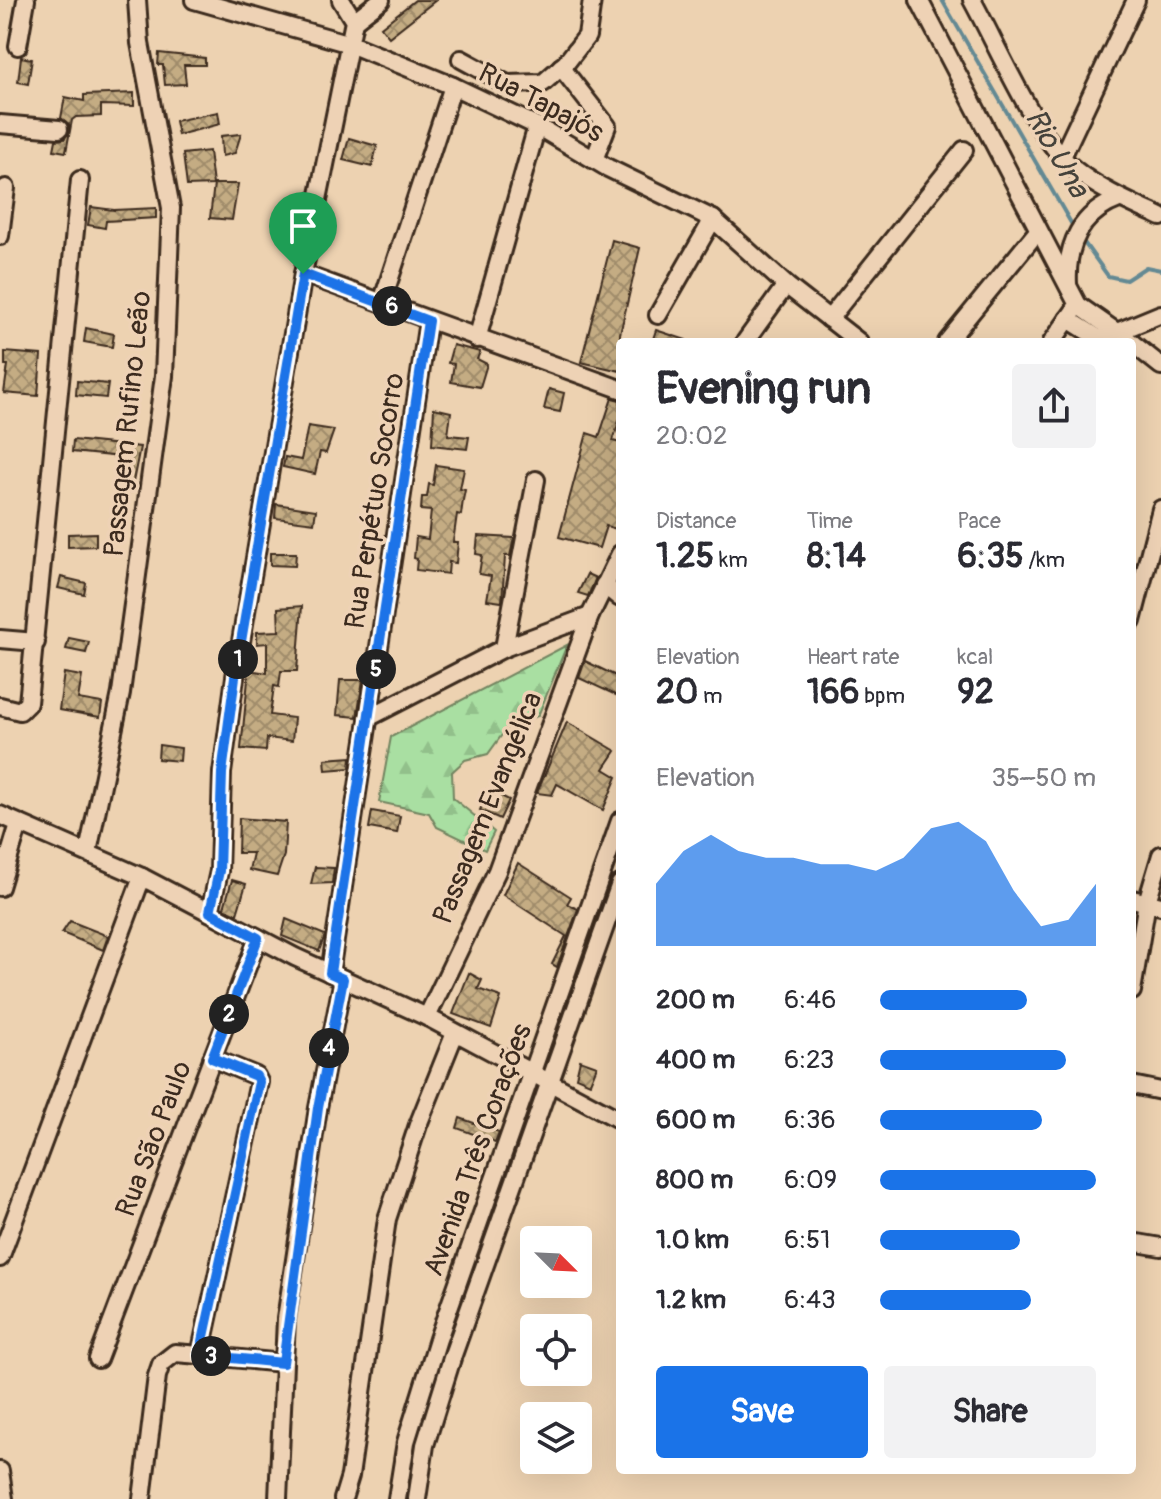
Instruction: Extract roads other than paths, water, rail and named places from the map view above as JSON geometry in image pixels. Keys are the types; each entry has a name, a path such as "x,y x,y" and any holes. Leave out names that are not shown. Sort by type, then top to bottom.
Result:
{"street":[{"path":"18,46 26,0"},
{"name":"Passagem Rufino Leão","path":"88,852 121,693 164,376 171,208 140,43 137,0"},
{"name":"Rua Tapajós","path":"194,0 350,44 453,86 537,126 594,160 713,219 786,285 854,338"},
{"path":"210,912 219,871 222,773 233,690 303,274 354,21 341,0"},
{"path":"354,21 381,0"},
{"path":"461,59 507,84 543,83 587,36 592,0"},
{"path":"919,0 1037,232 1068,286"},
{"path":"972,0 1028,103 1062,157 1073,169 1119,199 1161,217"},
{"path":"1062,157 1136,0"},
{"path":"561,67 607,126 594,160"},
{"path":"382,302 453,86"},
{"path":"0,124 59,129"},
{"path":"477,339 537,126"},
{"path":"829,319 964,150"},
{"path":"0,706 20,711 28,703 80,180"},
{"path":"0,236 3,197"},
{"path":"1093,338 1073,312 1068,286 1069,251 1087,216 1119,199"},
{"path":"658,315 713,219"},
{"path":"950,338 1037,232"},
{"path":"303,274 616,388"},
{"path":"748,338 786,285"},
{"path":"1099,338 1155,315 1161,302"},
{"path":"1073,312 1116,330 1127,338"},
{"path":"1055,338 1073,312"},
{"name":"Rua Perpétuo Socorro","path":"278,1499 283,1363 337,976 368,718 428,321"},
{"path":"1136,345 1161,366"},
{"path":"504,648 536,480"},
{"path":"1136,606 1161,509"},
{"name":"Passagem Evangélica","path":"427,1017 497,871 590,616 616,562"},
{"path":"604,585 616,595"},
{"name":"Passagem Evangélica","path":"368,718 504,648 590,616"},
{"path":"0,639 36,642"},
{"path":"0,815 142,877 258,938 427,1017 616,1118"},
{"path":"0,887 19,824"},
{"name":"Avenida Três Corações","path":"398,1492 406,1442 434,1352 616,833"},
{"path":"1136,967 1146,906 1161,855"},
{"path":"0,1258 142,877"},
{"name":"Avenida Três Corações","path":"418,1493 425,1445 453,1355 616,895"},
{"name":"Rua São Paulo","path":"98,1359 258,938"},
{"path":"343,1499 350,1476 387,1219 418,1125 455,1033"},
{"path":"200,1355 259,1082 256,1076 212,1058"},
{"path":"1136,1086 1161,1091"},
{"path":"1136,1243 1161,1247"},
{"path":"142,1499 161,1364 175,1353 283,1363"},
{"path":"0,1471 4,1499"},
{"path":"398,1492 418,1493"}],"waterway":[{"name":"Rio Una","path":"942,0 1075,230"},
{"name":"Rio Una","path":"1080,237 1108,276 1126,280 1146,267 1161,270"}]}
